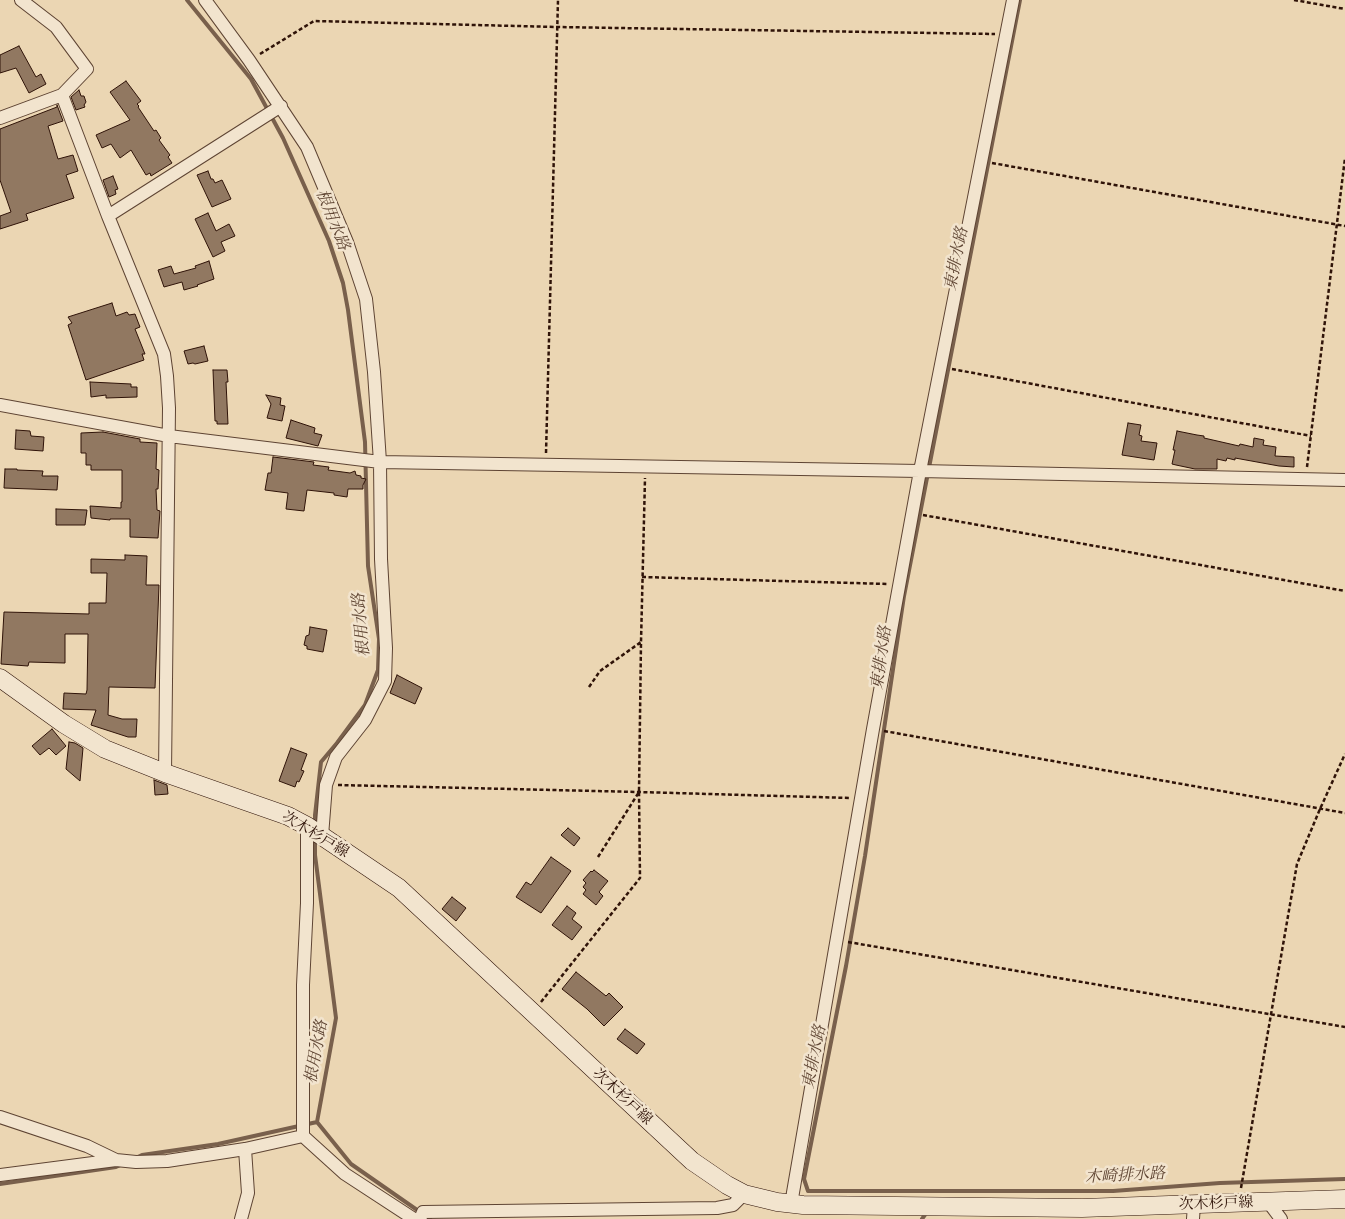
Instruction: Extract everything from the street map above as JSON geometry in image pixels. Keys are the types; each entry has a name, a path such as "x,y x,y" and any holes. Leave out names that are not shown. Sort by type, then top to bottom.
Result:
{"main road":[{"name":"次木杉戸線","path":"0,678 64,724 105,749 165,773 288,816 307,826 399,888 692,1161 744,1194 791,1204 1082,1208 1194,1212 1238,1203 1345,1199"}],"street":[{"path":"0,118 62,95 88,69 56,27 21,0"},
{"path":"205,0 249,60 307,147 347,242 366,299 374,372 380,462 381,559 386,648 385,681 365,720 336,757 326,785 322,836"},
{"path":"791,1204 912,513 1013,0"},
{"path":"62,95 108,216 164,354 168,376 165,773"},
{"path":"108,216 280,106"},
{"path":"0,405 169,436 380,462 920,470 1345,480"},
{"path":"307,826 307,903 303,985 303,1136 345,1174 419,1217 717,1208 733,1205 744,1194"},
{"path":"0,1117 87,1146 116,1160"},
{"path":"0,1175 116,1160 136,1162 167,1161 244,1149 303,1136"},
{"path":"241,1219 248,1193 244,1149"},
{"path":"1269,1202 1281,1219"}],"path":[{"path":"545,464 558,0"},
{"path":"1294,0 1345,9"},
{"path":"249,60 314,21 557,28 1006,35"},
{"path":"1305,479 1345,158"},
{"path":"981,161 1345,226"},
{"path":"940,367 1311,436"},
{"path":"532,1013 640,878 639,792 645,466"},
{"path":"912,513 1345,591"},
{"path":"642,577 899,584"},
{"path":"589,687 600,671 641,642"},
{"path":"873,729 1345,813"},
{"path":"1238,1203 1297,864 1345,754"},
{"path":"326,785 862,798"},
{"path":"598,857 639,792"},
{"path":"837,940 1345,1027"}],"building":[{"path":"19,46 36,77 41,74 46,84 29,93 16,68 0,73 0,55"},
{"path":"126,81 141,101 137,104 138,107 154,131 156,130 161,138 159,140 170,155 168,157 172,163 151,176 150,173 146,175 131,150 120,158 111,144 102,148 96,135 130,120 110,92"},
{"path":"79,90 86,102 85,107 76,110 71,97"},
{"path":"57,105 63,121 48,126 58,159 73,155 78,171 66,175 74,198 26,214 28,220 0,229 0,216 11,212 0,180 0,129 57,107"},
{"path":"208,171 215,183 222,180 231,199 212,207 197,175"},
{"path":"113,176 118,189 115,190 116,194 109,197 103,180"},
{"path":"208,213 216,231 229,224 235,236 221,242 225,251 213,257 195,219"},
{"path":"209,261 214,279 184,290 182,282 164,287 158,270 171,266 174,274 196,268 195,266"},
{"path":"112,303 116,316 127,312 129,315 135,314 140,327 135,329 145,354 142,354 144,360 86,380 68,325 72,323 68,317"},
{"path":"204,346 208,361 188,364 184,351"},
{"path":"213,370 227,370 228,424 217,424 217,421 215,421"},
{"path":"90,382 131,384 131,387 137,387 137,397 106,398 106,395 91,397"},
{"path":"266,395 281,398 280,405 285,406 282,421 267,418 271,404"},
{"path":"291,420 315,428 314,433 322,435 318,446 286,438"},
{"path":"1128,423 1141,425 1139,435 1142,436 1141,441 1157,443 1154,460 1122,455"},
{"path":"16,430 30,431 31,436 44,437 43,451 15,449"},
{"path":"1177,431 1239,446 1240,444 1253,447 1254,438 1264,440 1263,445 1276,447 1275,456 1294,457 1294,467 1235,458 1235,460 1227,458 1226,461 1217,459 1217,469 1195,469 1172,464"},
{"path":"103,432 140,439 140,442 157,443 156,469 159,470 158,489 156,489 157,510 160,511 158,538 130,537 130,519 110,520 91,518 90,506 121,508 122,502 122,470 91,470 91,465 86,465 86,453 81,453 81,433"},
{"path":"273,457 314,462 313,465 329,467 328,470 350,473 355,471 356,475 366,479 363,489 348,489 347,497 334,495 334,493 307,490 304,511 286,509 288,493 265,490 268,473 271,473"},
{"path":"5,469 43,471 42,476 58,476 57,490 4,488"},
{"path":"56,509 87,510 85,525 56,525"},
{"path":"125,555 147,556 146,585 159,585 155,688 109,687 108,715 122,719 137,719 136,737 128,737 91,725 96,710 63,709 64,693 86,694 88,634 65,634 65,663 29,662 28,666 1,664 4,612 89,614 89,603 106,603 107,573 91,573 91,559 125,560"},
{"path":"310,627 327,630 323,652 307,649 307,646 304,645 306,636 309,635"},
{"path":"397,675 422,688 415,704 390,693"},
{"path":"52,729 66,746 56,755 49,748 40,755 32,746"},
{"path":"69,742 83,748 80,781 66,769"},
{"path":"291,748 307,754 301,770 304,771 295,787 279,781"},
{"path":"154,780 167,785 168,794 155,795"},
{"path":"568,828 580,838 574,846 561,835"},
{"path":"551,857 571,871 541,913 516,897 526,882 531,885"},
{"path":"594,870 608,881 599,892 603,896 596,905 583,894 586,890 583,887 586,883 583,880"},
{"path":"452,897 466,908 456,921 442,909"},
{"path":"567,906 576,913 572,919 582,927 572,940 552,925"},
{"path":"576,972 606,996 609,993 623,1007 604,1026 587,1009 562,989"},
{"path":"625,1029 645,1044 637,1054 617,1039"}],"waterway":[{"name":"根用水路","path":"187,0 251,79 283,138 329,241 343,283 348,310 365,442 368,566 379,639 378,670 365,705 321,762 315,824"},
{"name":"東排水路","path":"1020,0 904,596 865,856 846,966 804,1179 808,1191 1113,1191 1220,1183 1345,1179"},
{"name":"根用水路","path":"315,839 315,855 336,1018 317,1122 351,1164 430,1219"},
{"path":"138,1157 218,1144 317,1122"},
{"path":"0,1184 116,1167 123,1164"},
{"name":"木崎排水路","path":"922,1219 927,1212"}]}
